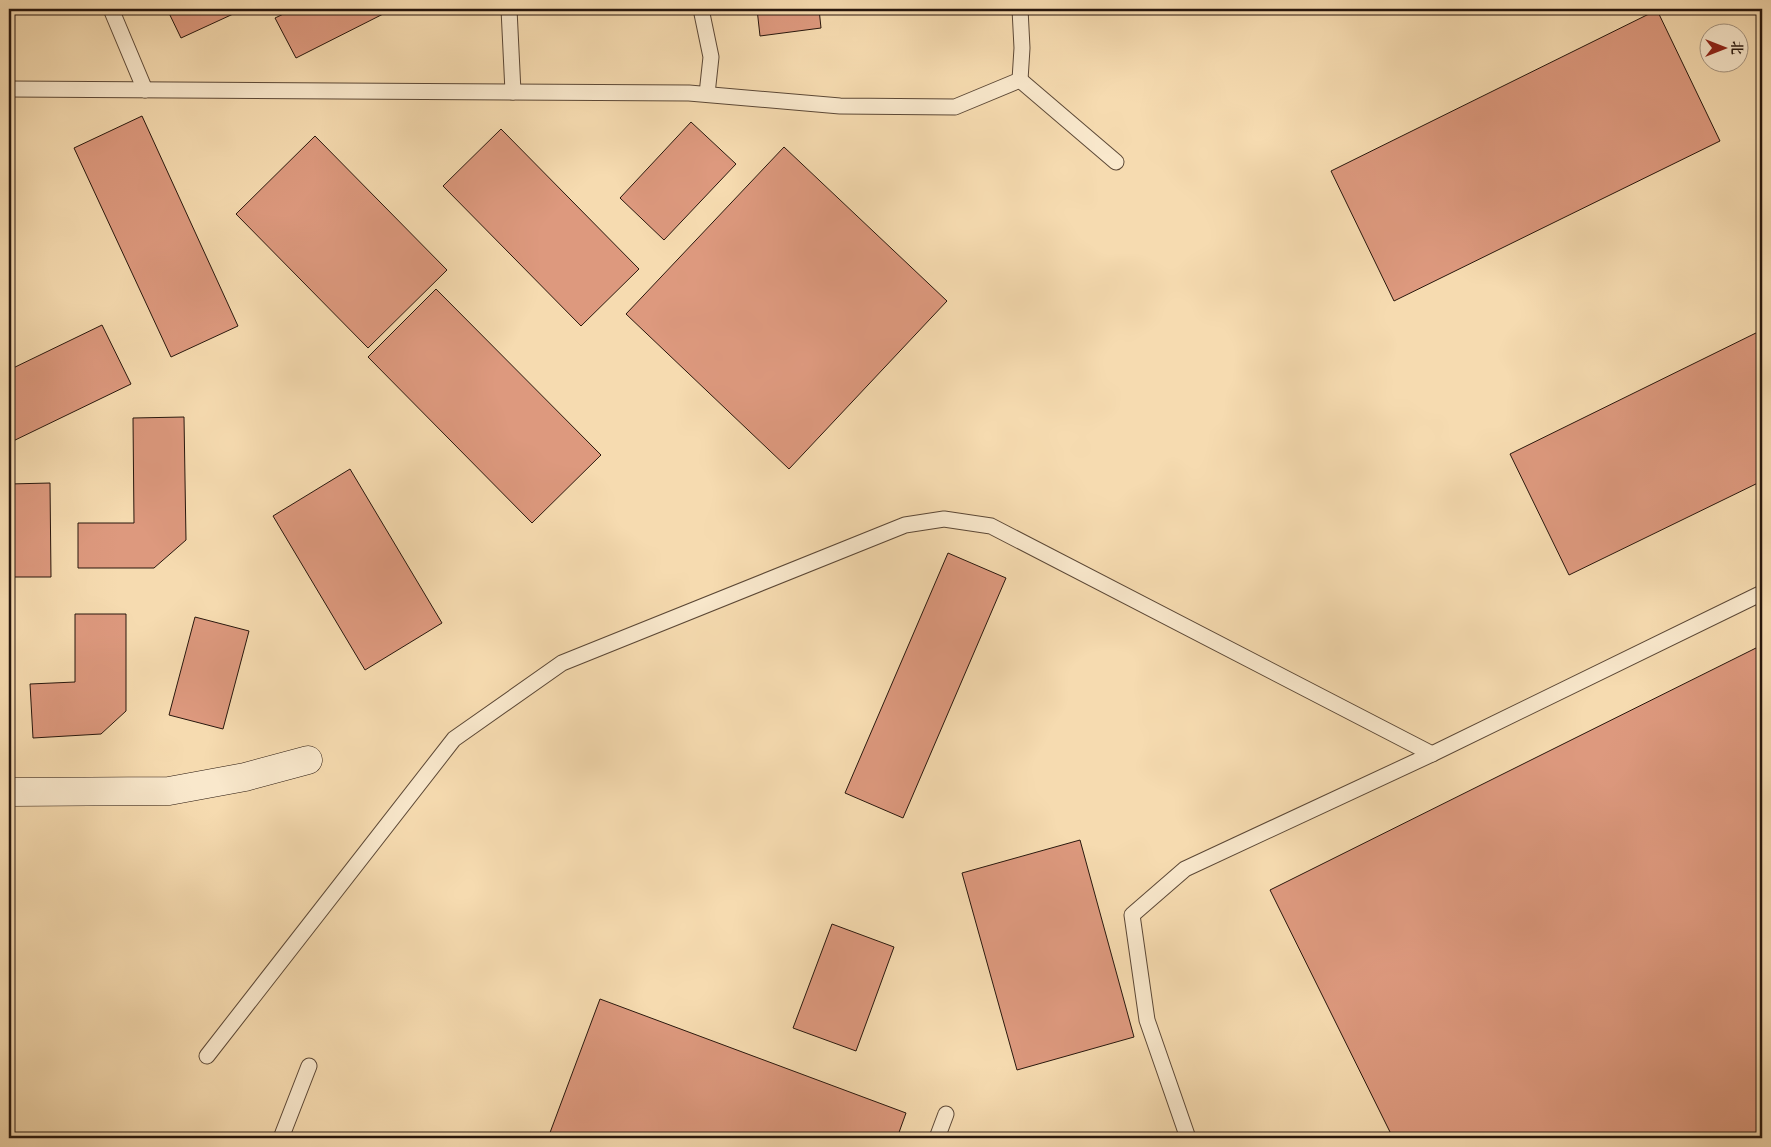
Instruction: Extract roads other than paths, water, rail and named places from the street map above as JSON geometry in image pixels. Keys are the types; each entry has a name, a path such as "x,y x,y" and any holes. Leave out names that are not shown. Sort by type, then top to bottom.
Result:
{"street":[{"path":"9,792 169,792 245,777 308,760"}],"lane":[{"path":"111,9 146,90"},
{"path":"509,9 513,92"},
{"path":"701,9 712,57 707,94"},
{"path":"1020,9 1022,48 1020,80"},
{"path":"9,89 707,94 840,106 955,108 1020,80"},
{"path":"1020,80 1116,162"},
{"path":"207,1056 454,739 562,663 905,524 944,519 991,526 1432,754"},
{"path":"1188,1138 1147,1020 1132,915 1185,870 1432,754 1762,593"},
{"path":"281,1138 309,1066"},
{"path":"937,1138 946,1114"}]}
